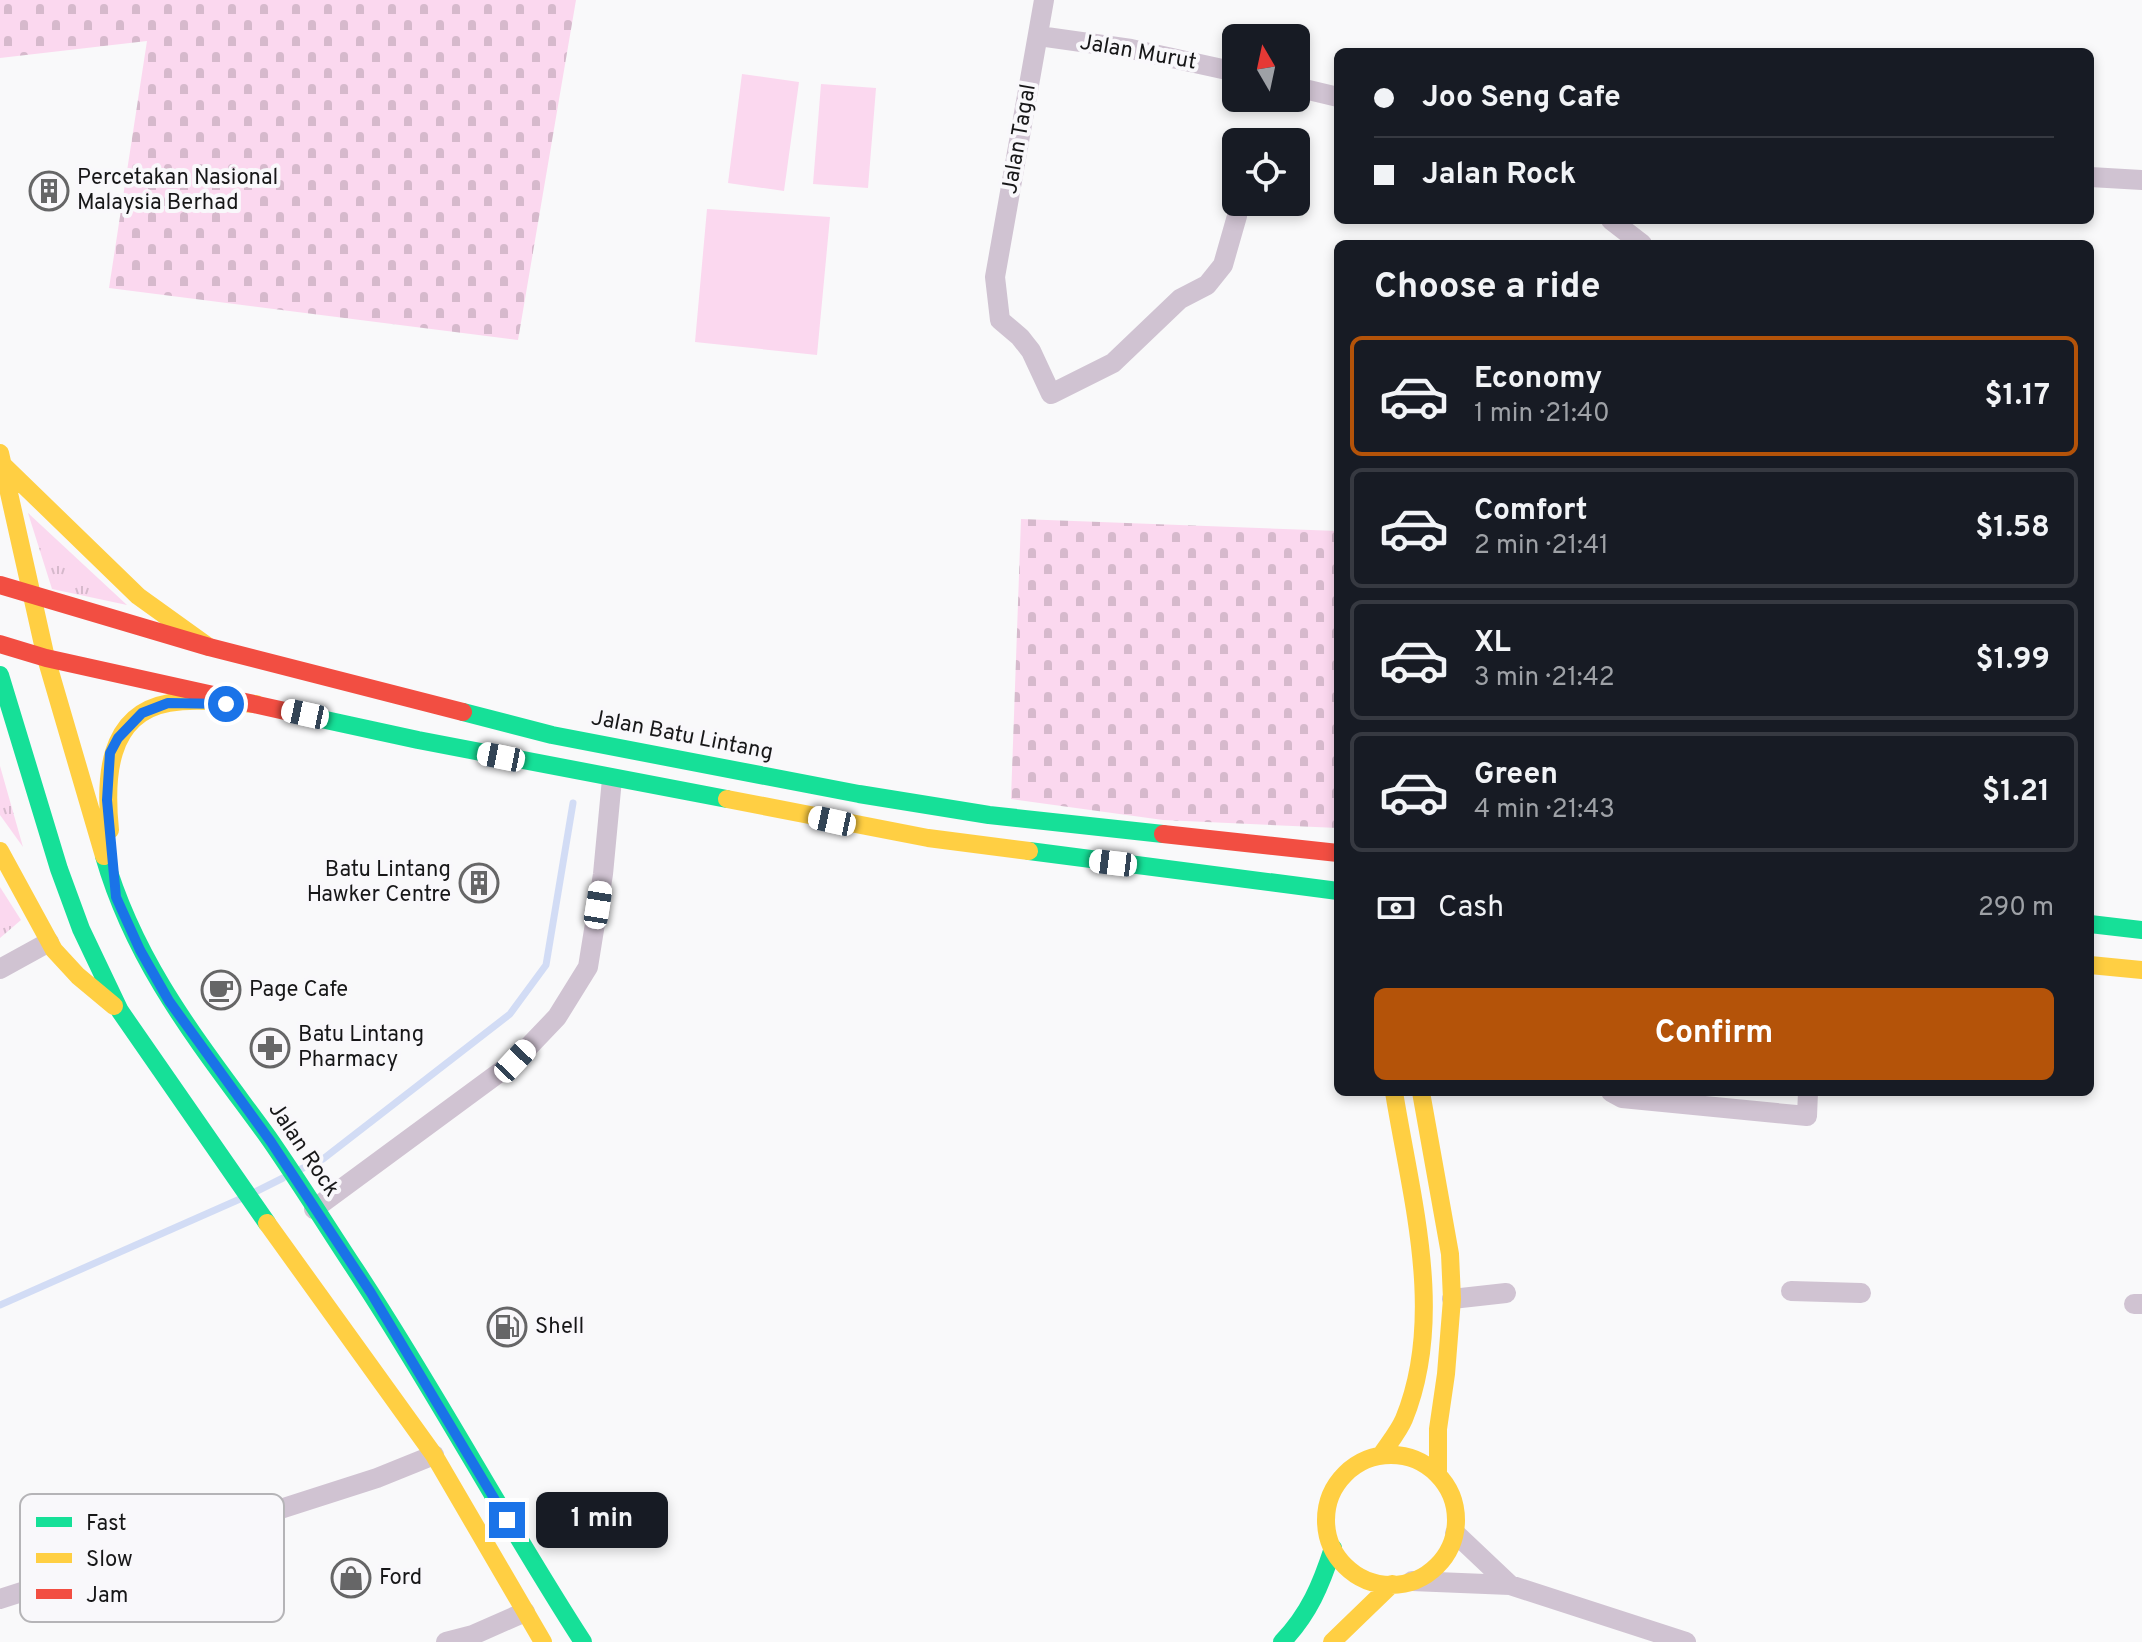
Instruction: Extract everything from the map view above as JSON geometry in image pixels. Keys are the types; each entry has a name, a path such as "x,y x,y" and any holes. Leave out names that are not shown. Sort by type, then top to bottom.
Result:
{"main road":[{"name":"Jalan Rock","path":"1,459 46,658 116,897 140,950 169,1001 271,1142 371,1293 583,1642"},
{"path":"1,459 138,596 209,647"},
{"name":"Jalan Batu Lintang","path":"0,585 209,647 552,735 859,794 989,815 1334,853"},
{"path":"0,644 46,658 418,740 928,838 1330,890"},
{"path":"0,675 76,917 120,1011 262,1216 434,1455 543,1642"},
{"path":"116,897 107,800 110,753 118,738 142,713 168,703 256,704"},
{"path":"0,851 11,866 49,942 82,983 120,1011"},
{"path":"2094,924 2142,930"},
{"path":"2094,965 2142,970"},
{"path":"1381,1455 1403,1421 1419,1371 1423,1313 1421,1255 1395,1096"},
{"path":"1422,1096 1450,1254 1452,1299 1438,1424 1438,1474"},
{"path":"1332,1642 1402,1583 1432,1571 1447,1554 1455,1533 1456,1512 1450,1491 1438,1474 1412,1458 1381,1455 1359,1463 1341,1477 1330,1497 1326,1520 1333,1548 1342,1563 1360,1577 1382,1584 1402,1583"},
{"path":"1282,1642 1297,1628 1317,1600 1333,1548"}],"street":[{"name":"Jalan Tagal","path":"1044,0 995,277 1000,320 1031,351 1051,394 1113,363 1180,299 1207,285 1223,265 1237,216"},
{"name":"Jalan Murut","path":"1039,36 1131,49 1222,69"},
{"path":"1310,90 1334,96"},
{"path":"2094,177 2142,180"},
{"path":"1616,224 1637,240"},
{"path":"309,1202 434,1120 515,1061 557,1017 588,967 603,874 612,779"},
{"path":"0,969 49,942"},
{"path":"1618,1096 1807,1116 1808,1096"},
{"path":"1791,1291 1861,1293"},
{"path":"1452,1299 1506,1293"},
{"path":"284,1508 377,1478 434,1455"},
{"path":"1455,1533 1510,1585"},
{"path":"1402,1583 1510,1585 1686,1642"},
{"path":"0,1599 20,1593"},
{"path":"446,1642 473,1635 525,1612"}],"green space":[{"path":"0,0 576,0 518,340 109,288 147,41 0,58"},
{"path":"742,74 799,82 784,191 728,183"},
{"path":"821,84 876,88 868,188 813,184"},
{"path":"707,209 830,217 817,355 695,342"},
{"path":"28,513 127,605 52,589"},
{"path":"1021,519 1334,531 1334,828 1163,820 1011,799"},
{"path":"0,766 23,847 0,815"},
{"path":"0,887 21,920 0,938"}],"waterway":[{"path":"301,1169 323,1159 510,1014 546,965 573,803"},
{"path":"255,1192 283,1178"},
{"path":"0,1305 240,1199"}],"traffic: fast":[{"path":"0,675 59,869 81,929 120,1011 267,1223"},
{"path":"463,712 552,735 859,794 989,815 1163,834"},
{"path":"312,717 727,799"},
{"path":"1029,851 1334,890"},
{"path":"104,856 134,934 173,1004 279,1153 385,1315 583,1642"},
{"path":"2094,924 2142,930"},
{"path":"1282,1642 1300,1621 1313,1598 1333,1548"}],"traffic: slow":[{"path":"0,453 46,658 104,856"},
{"path":"3,465 138,596 209,647"},
{"path":"110,830 110,771 121,735 132,721 148,710 169,703 256,704"},
{"path":"727,799 928,838 1029,851"},
{"path":"0,851 54,950 78,976 114,1006"},
{"path":"2094,965 2142,970"},
{"path":"1381,1455 1404,1419 1416,1380 1423,1339 1421,1256 1395,1096"},
{"path":"1422,1096 1450,1254 1452,1299 1438,1429 1438,1474"},
{"path":"267,1223 434,1455 543,1642"},
{"path":"1391,1455 1416,1460 1437,1474 1451,1495 1456,1520 1451,1545 1437,1566 1416,1580 1391,1585 1366,1580 1345,1566 1331,1545 1326,1520 1331,1495 1345,1474 1366,1460 1391,1455"},
{"path":"1332,1642 1392,1584"}],"traffic: jam":[{"path":"0,585 209,647 463,712"},
{"path":"0,644 46,658 312,717"},
{"path":"1163,834 1334,853"}],"place":[{"name":"Percetakan Nasional Malaysia Berhad","path":"49,191"},
{"name":"Batu Lintang Hawker Centre","path":"479,883"},
{"name":"Page Cafe","path":"221,990"},
{"name":"Batu Lintang Pharmacy","path":"270,1048"},
{"name":"Shell","path":"507,1327"},
{"name":"Ford","path":"351,1578"}],"route":[{"path":"226,704 168,703 142,713 118,738 110,753 107,800 116,897 140,950 169,1001 271,1142 371,1293 507,1520"}]}
